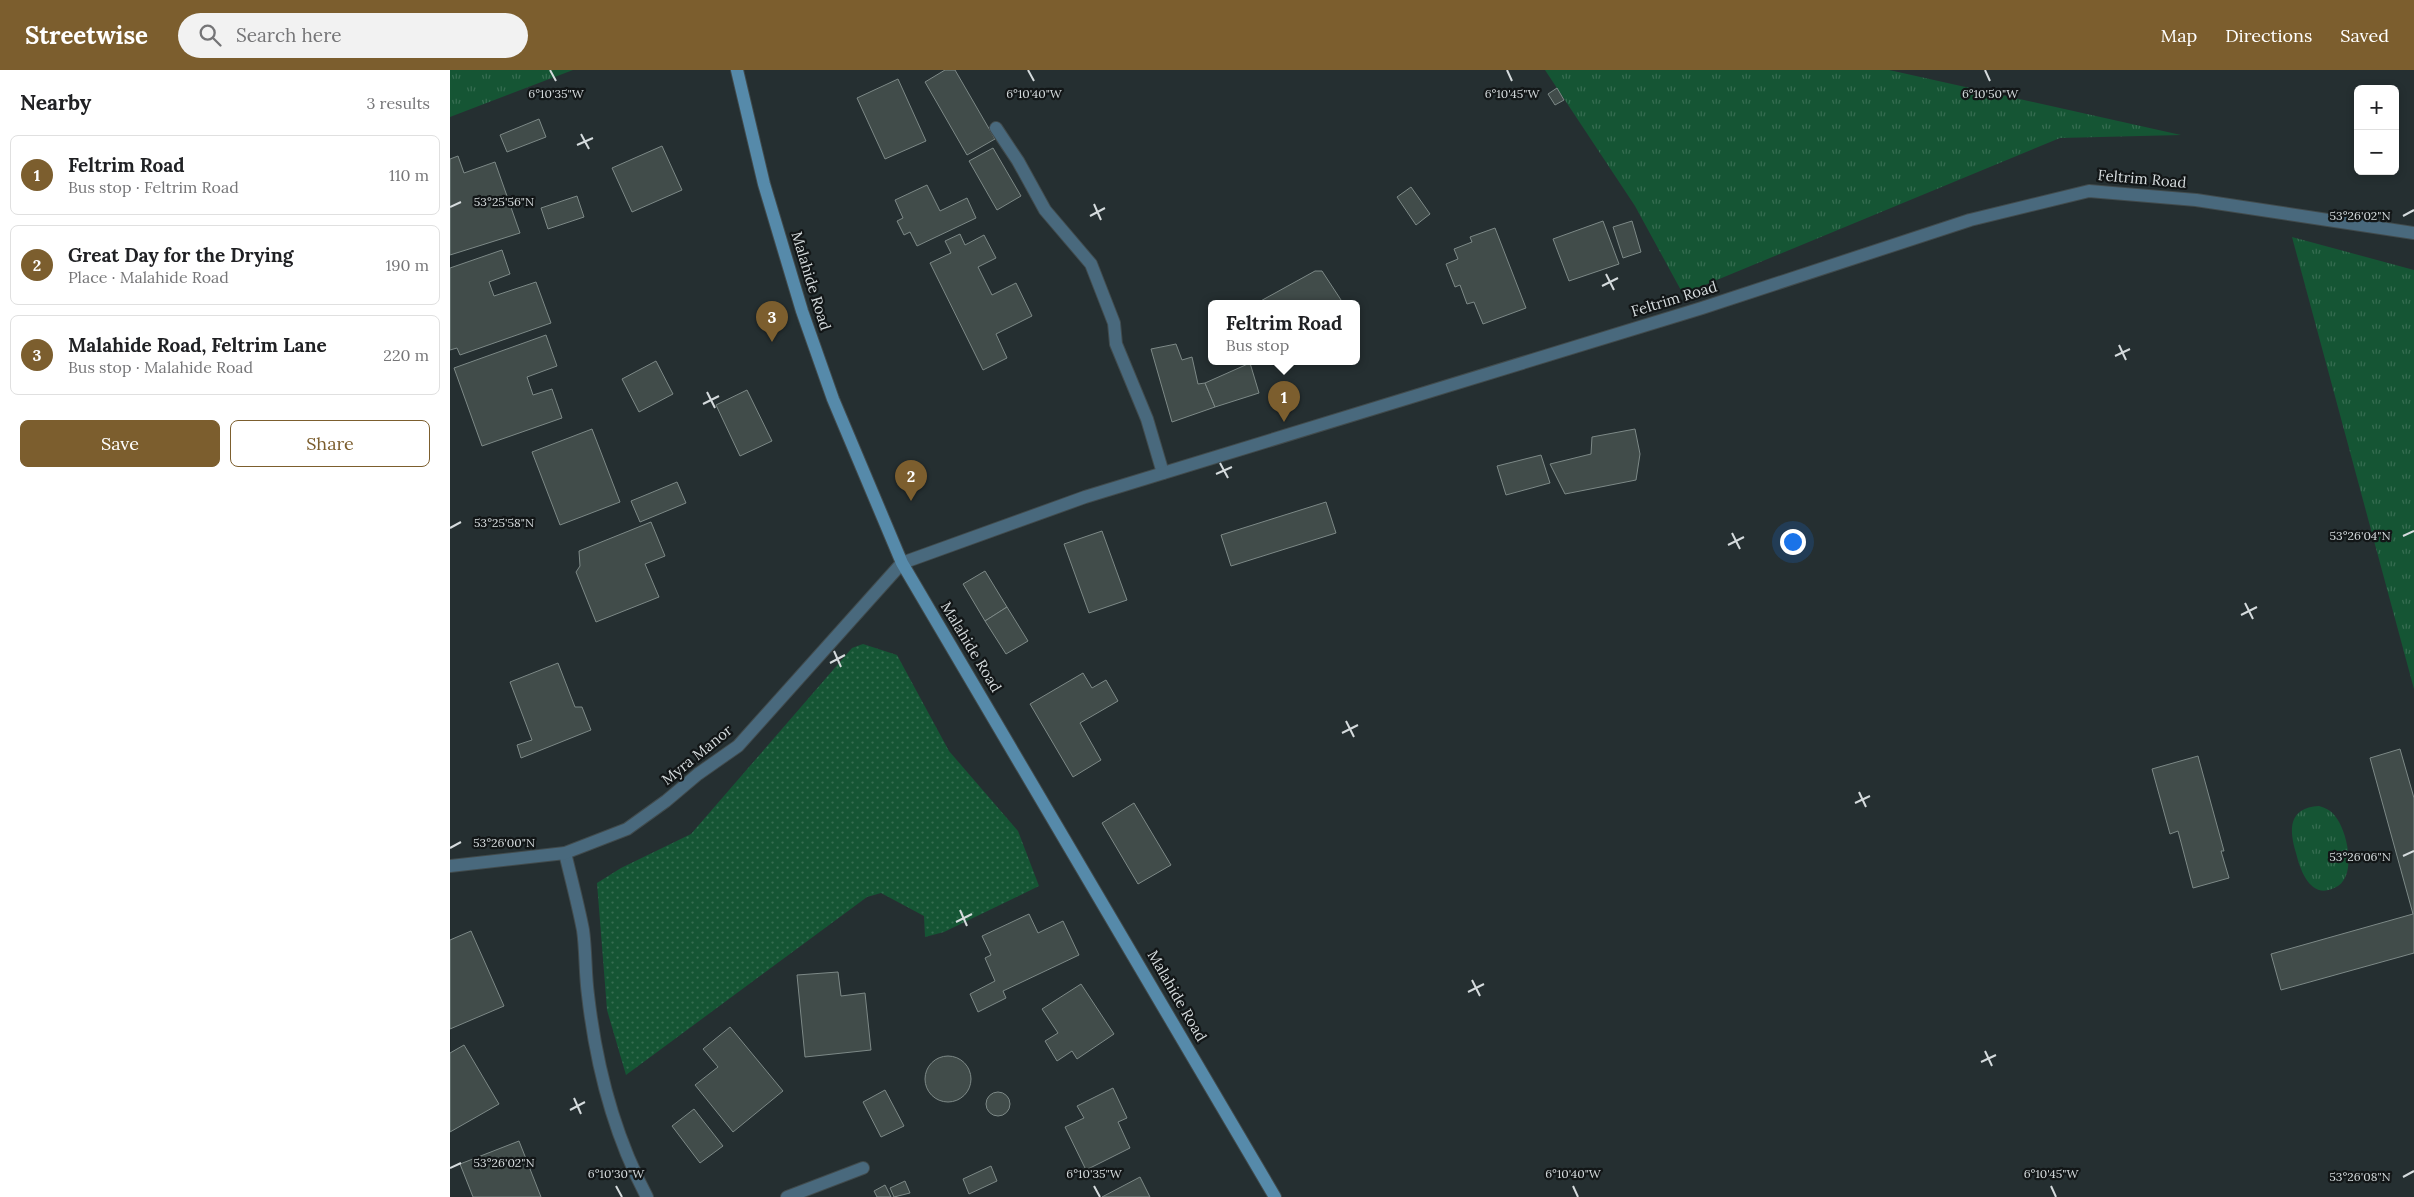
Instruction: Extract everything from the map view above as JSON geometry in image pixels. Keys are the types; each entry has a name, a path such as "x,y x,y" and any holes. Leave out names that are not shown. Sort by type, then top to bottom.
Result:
{"main road":[{"name":"Malahide Road","path":"737,70 764,184 802,311 833,399 902,563 1275,1197"}],"street":[{"path":"996,128 1018,161 1045,210 1091,264 1114,323 1116,344 1147,419 1163,473"},
{"name":"Feltrim Road","path":"902,563 1085,497 1702,308 1970,220 2089,191 2196,200 2414,233"},
{"name":"Myra Manor","path":"450,866 565,853 627,829 666,801 698,774 738,746 902,563"},
{"path":"565,853 583,932 588,994 598,1057 612,1114 632,1168 647,1197"},
{"path":"786,1197 863,1168"}],"green space":[{"path":"450,70 573,70 450,117"},
{"path":"1545,70 1889,70 2181,135 2060,138 1683,294 1635,206"},
{"path":"2292,237 2414,270 2414,689"},
{"path":"863,644 897,655 949,751 1018,831 1039,886 944,932 925,937 924,916 881,893 867,897 626,1075 607,1010 597,883 621,868 691,834 852,648"},
{"path":"2319,806 2326,808 2335,816 2343,831 2348,852 2349,862 2344,880 2338,886 2329,890 2315,888 2309,883 2298,861 2292,836 2293,821 2296,815 2301,811"}],"building":[{"path":"945,70 955,70 995,139 967,155 925,82"},
{"path":"898,79 926,141 885,159 857,98"},
{"path":"1557,88 1564,100 1555,105 1548,94"},
{"path":"539,119 546,137 507,152 500,135"},
{"path":"662,146 682,190 632,212 612,168"},
{"path":"993,148 1021,196 997,210 969,161"},
{"path":"458,156 464,173 495,162 520,233 450,255 450,159"},
{"path":"927,185 940,211 967,198 976,218 917,246 910,232 904,235 897,221 903,218 895,200"},
{"path":"1411,187 1430,214 1416,225 1397,197"},
{"path":"577,196 584,217 548,229 541,208"},
{"path":"1603,221 1619,264 1569,281 1553,239"},
{"path":"1632,221 1641,252 1623,258 1613,227"},
{"path":"1495,228 1526,308 1483,324 1474,302 1467,304 1460,285 1455,287 1446,264 1458,259 1454,249 1472,242 1470,237"},
{"path":"960,234 965,245 984,235 996,258 978,267 992,295 1016,283 1032,316 996,334 1007,358 983,370 930,263 951,253 945,241"},
{"path":"502,250 510,274 489,282 494,296 536,282 551,323 460,355 457,348 450,350 450,268"},
{"path":"1315,271 1322,271 1341,300 1262,300"},
{"path":"546,335 557,366 527,377 533,395 552,389 562,418 482,446 454,368"},
{"path":"1176,344 1182,360 1192,357 1198,384 1205,383 1215,407 1172,422 1151,349"},
{"path":"656,361 673,394 639,412 622,379"},
{"path":"1246,365 1251,365 1259,393 1215,407 1205,383"},
{"path":"747,390 772,441 740,456 716,405"},
{"path":"592,429 620,502 560,525 532,452"},
{"path":"1635,429 1640,454 1636,480 1565,494 1550,464 1591,454 1592,437"},
{"path":"1541,455 1550,483 1506,495 1497,466"},
{"path":"677,482 686,503 640,522 631,501"},
{"path":"1326,502 1336,533 1231,566 1221,535"},
{"path":"651,522 665,556 645,564 659,597 596,622 576,572 580,566 579,551"},
{"path":"1102,531 1127,600 1089,613 1064,544"},
{"path":"985,571 1007,607 985,621 963,584"},
{"path":"1007,607 1028,641 1006,654 985,621"},
{"path":"558,663 575,707 582,707 591,730 521,758 517,745 532,740 510,682"},
{"path":"1083,673 1092,688 1106,680 1118,701 1080,723 1101,760 1073,777 1030,704"},
{"path":"2400,749 2414,798 2414,953 2281,990 2271,954 2413,914 2370,758"},
{"path":"2198,756 2224,851 2221,851 2229,878 2193,888 2178,831 2170,834 2152,769"},
{"path":"1134,803 1171,865 1138,884 1102,823"},
{"path":"1029,914 1038,933 1063,921 1079,955 1003,991 1006,998 978,1012 970,994 995,981 985,958 991,955 982,936"},
{"path":"471,931 504,1006 450,1029 450,940"},
{"path":"838,972 841,996 865,993 871,1050 805,1057 797,975"},
{"path":"1081,984 1114,1034 1077,1059 1072,1051 1057,1061 1045,1041 1058,1033 1042,1009"},
{"path":"730,1027 783,1091 733,1132 695,1085 718,1067 703,1049"},
{"path":"464,1045 499,1104 450,1132 450,1053"},
{"path":"948,1056 961,1060 967,1066 971,1079 967,1092 961,1098 948,1102 935,1098 929,1092 925,1079 929,1066 935,1060"},
{"path":"1113,1088 1127,1118 1118,1122 1130,1148 1086,1170 1065,1127 1084,1118 1077,1106"},
{"path":"885,1090 904,1126 881,1137 863,1102"},
{"path":"998,1092 1006,1096 1010,1104 1006,1112 998,1116 990,1112 986,1104 990,1096"},
{"path":"694,1109 723,1146 700,1163 672,1126"},
{"path":"519,1141 541,1197 473,1197 460,1164"},
{"path":"991,1166 997,1181 969,1194 963,1179"},
{"path":"1140,1177 1150,1197 1102,1197"},
{"path":"905,1181 910,1193 894,1197 890,1188"},
{"path":"885,1185 891,1197 877,1197 874,1191"}],"place":[{"name":"Malahide Road, Feltrim Lane","path":"772,342"},
{"name":"Feltrim Road","path":"1284,422"},
{"name":"Great Day for the Drying","path":"911,501"}]}
